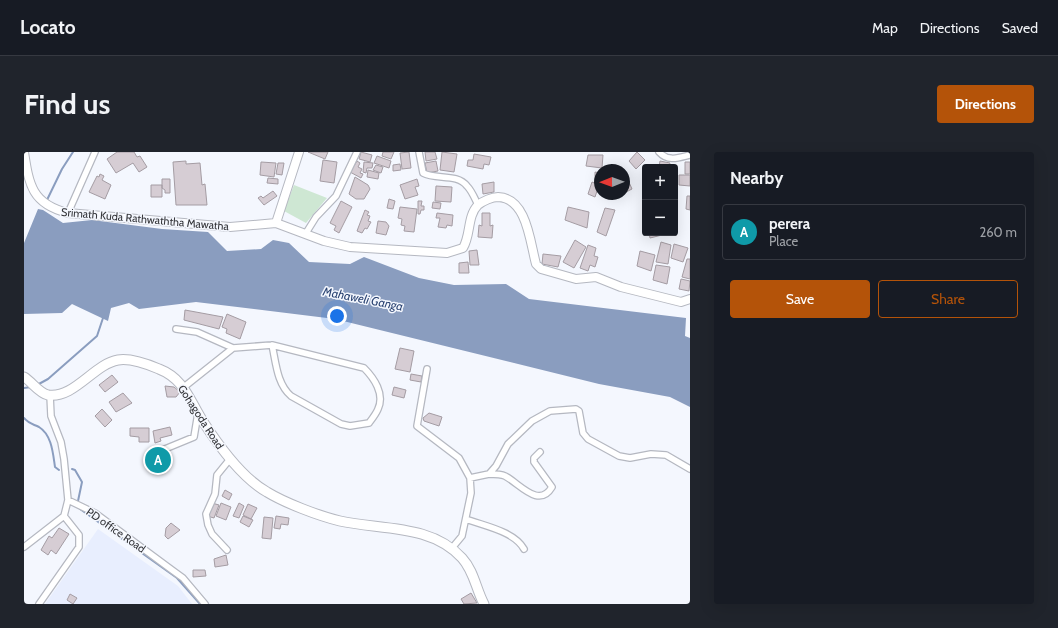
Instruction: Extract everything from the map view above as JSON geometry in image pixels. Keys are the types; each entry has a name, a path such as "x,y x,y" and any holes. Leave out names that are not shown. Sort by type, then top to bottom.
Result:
{"main road":[{"name":"Gohagoda Road","path":"46,393 72,388 107,364 119,360 130,361 160,370 175,378 184,387 198,413 230,459 266,492 292,504 340,521 430,536 452,548 469,568 484,604"},
{"path":"28,380 46,393"}],"street":[{"name":"Srimath Kuda Rathwaththa Mawatha","path":"24,152 32,188 39,200 51,208 68,213 230,227 276,223 324,241 350,247 447,253 463,248 467,242 470,219 478,205"},
{"path":"68,213 95,152"},
{"path":"276,223 299,152"},
{"path":"306,234 316,217 336,196 357,152"},
{"path":"419,152 423,173 430,176 457,179 467,185 478,205 494,197 502,197 515,203 523,215 536,264 541,270 576,279 596,277 621,287 681,302 690,299"},
{"path":"659,152 663,157 674,159 690,155"},
{"path":"176,329 197,332 233,348 272,345 364,368 373,378 380,394 379,409 369,423 350,426 341,424 291,396 279,380 272,345"},
{"path":"184,387 233,348"},
{"path":"427,369 417,426 458,458 470,478 471,493 462,536 452,548"},
{"path":"24,546 64,516 68,500 61,442 51,416 46,393"},
{"path":"489,474 496,466 508,444 532,421 550,411 576,409 579,411 583,433 588,439 619,456 630,458 650,454 666,455 690,469"},
{"path":"160,451 194,437 198,413"},
{"path":"470,478 489,474 503,475 533,496 541,497 548,492 552,486 534,462 534,458 540,452"},
{"path":"227,550 212,534 208,525 206,514 215,494 217,475 230,459"},
{"name":"PD office Road","path":"68,500 95,513 183,578 205,604"},
{"path":"39,604 79,547 79,535 64,516"},
{"path":"466,520 512,536 521,543 524,549"}],"shaded area":[{"path":"98,529 178,586 192,604 45,604"}],"green space":[{"path":"294,185 327,198 306,223 284,211"}],"water":[{"name":"Mahaweli Ganga","path":"38,209 43,210 63,223 92,220 162,229 208,232 227,251 261,249 273,240 289,243 309,262 350,264 364,257 419,278 454,285 506,284 529,299 686,318 685,336 690,338 690,407 670,397 599,384 335,319 196,302 139,309 129,303 111,308 108,321 72,304 62,313 24,314 24,243"}],"building":[{"path":"117,152 134,152 137,157 140,156 147,167 139,172 133,163 116,173 107,159"},
{"path":"308,152 328,152 325,159"},
{"path":"361,152 372,155 370,162 359,159"},
{"path":"383,152 394,152 391,159 382,156"},
{"path":"409,152 411,168 402,169 400,153"},
{"path":"425,152 435,152 437,159 426,161"},
{"path":"442,152 457,154 454,172 440,170"},
{"path":"637,152 645,160 636,169 629,161"},
{"path":"474,154 491,157 489,165 484,164 483,169 467,166 468,160 473,160"},
{"path":"588,155 603,155 602,164 594,164 594,167 586,166"},
{"path":"377,156 391,161 389,168 374,163"},
{"path":"323,160 337,162 334,183 320,181"},
{"path":"186,161 186,164 200,163 202,185 205,184 207,205 176,205 173,162"},
{"path":"357,161 360,163 358,167 362,169 360,173 363,174 361,178 350,172"},
{"path":"436,161 438,171 427,173 425,163"},
{"path":"660,161 670,163 670,164 660,164"},
{"path":"261,162 276,163 274,177 260,175"},
{"path":"364,162 373,163 372,168 367,168 366,173 363,172"},
{"path":"685,162 690,162 690,174 685,174"},
{"path":"278,163 284,163 282,175 276,174"},
{"path":"400,164 401,170 393,171 393,165"},
{"path":"376,165 383,167 381,173 373,170"},
{"path":"368,170 379,173 378,179 367,177"},
{"path":"100,174 104,176 102,180 111,185 105,199 89,192 97,176 99,177"},
{"path":"679,175 690,175 690,186 679,185"},
{"path":"355,177 368,185 370,189 364,199 356,199 349,194"},
{"path":"268,178 278,179 278,184 267,183"},
{"path":"162,179 170,179 170,193 165,193 165,190 162,188"},
{"path":"417,179 419,186 415,187 418,195 405,199 400,185"},
{"path":"494,182 494,192 483,194 482,184"},
{"path":"592,182 594,183 594,197 588,194"},
{"path":"151,185 162,185 162,197 151,197"},
{"path":"436,186 452,187 451,202 435,201"},
{"path":"273,191 277,196 264,205 258,198 261,196 263,198"},
{"path":"687,196 690,196 690,210 686,209"},
{"path":"389,199 395,201 393,209 387,208"},
{"path":"341,201 352,207 339,233 334,230 336,226 330,223"},
{"path":"418,201 422,201 421,206 424,206 424,210 421,210 420,214 418,214"},
{"path":"433,202 441,203 440,209 432,208"},
{"path":"400,207 417,209 414,232 404,231 405,226 401,225 402,219 398,218"},
{"path":"568,207 589,212 587,228 565,220"},
{"path":"605,208 615,210 606,236 597,232"},
{"path":"365,210 369,212 367,215 370,216 368,221 371,222 367,229 365,228 362,233 357,231"},
{"path":"437,213 453,215 452,226 447,225 446,228 438,227 440,218 436,218"},
{"path":"482,213 490,213 490,226 493,225 492,238 478,237 479,225 482,226"},
{"path":"378,221 386,222 389,226 386,235 376,233"},
{"path":"575,240 586,247 574,268 563,262"},
{"path":"661,242 671,245 668,264 656,262"},
{"path":"674,244 688,248 683,262 671,258"},
{"path":"588,245 596,248 594,256 598,257 595,267 590,265 588,271 580,268"},
{"path":"477,250 479,265 470,265 469,251"},
{"path":"640,251 655,255 651,271 637,266"},
{"path":"543,254 561,256 558,267 542,264"},
{"path":"687,259 690,259 690,279 682,277"},
{"path":"468,262 469,273 459,273 459,263"},
{"path":"656,265 670,267 667,284 653,280"},
{"path":"681,279 690,281 689,291 679,289"},
{"path":"185,310 223,317 219,329 184,320"},
{"path":"227,314 246,322 240,339 226,333 227,329 222,327"},
{"path":"400,348 414,351 410,372 395,369"},
{"path":"411,374 422,376 421,382 410,380"},
{"path":"112,375 118,382 105,392 99,385"},
{"path":"165,386 174,387 180,392 176,397 167,397"},
{"path":"394,387 406,390 404,398 392,395"},
{"path":"123,393 132,403 116,412 109,402"},
{"path":"102,409 112,420 105,427 95,416"},
{"path":"429,413 442,417 439,426 424,421 423,418"},
{"path":"170,427 172,435 160,438 161,441 155,443 153,431"},
{"path":"130,428 149,428 149,442 139,442 139,437 130,436"},
{"path":"156,453 165,458 162,465 151,462"},
{"path":"225,490 232,494 229,500 222,496"},
{"path":"212,503 219,505 214,518 207,516"},
{"path":"221,503 231,507 226,520 216,516"},
{"path":"239,503 244,506 239,518 233,516"},
{"path":"248,504 257,508 251,519 243,515"},
{"path":"243,516 253,520 249,527 240,522"},
{"path":"276,516 289,518 288,525 281,524 280,529 274,528"},
{"path":"264,517 273,518 271,539 262,538"},
{"path":"171,523 180,530 168,539 165,536 166,528"},
{"path":"59,528 69,534 56,554 51,550 48,555 41,550 49,536 52,538"},
{"path":"226,555 228,565 215,567 214,559"},
{"path":"193,570 205,570 206,576 193,577"},
{"path":"471,593 477,603 464,604 461,599"},
{"path":"70,594 77,598 73,604 67,600"}],"waterway":[{"path":"46,202 62,169 73,152"},
{"path":"37,385 48,379 97,336 104,315"},
{"path":"24,388 31,387"},
{"path":"24,418 29,423 39,427 47,435 51,445 55,467 59,470"},
{"path":"72,469 75,470 82,482 78,501"},
{"path":"80,509 177,578 200,604"}],"place":[{"name":"perera","path":"158,460"}]}
